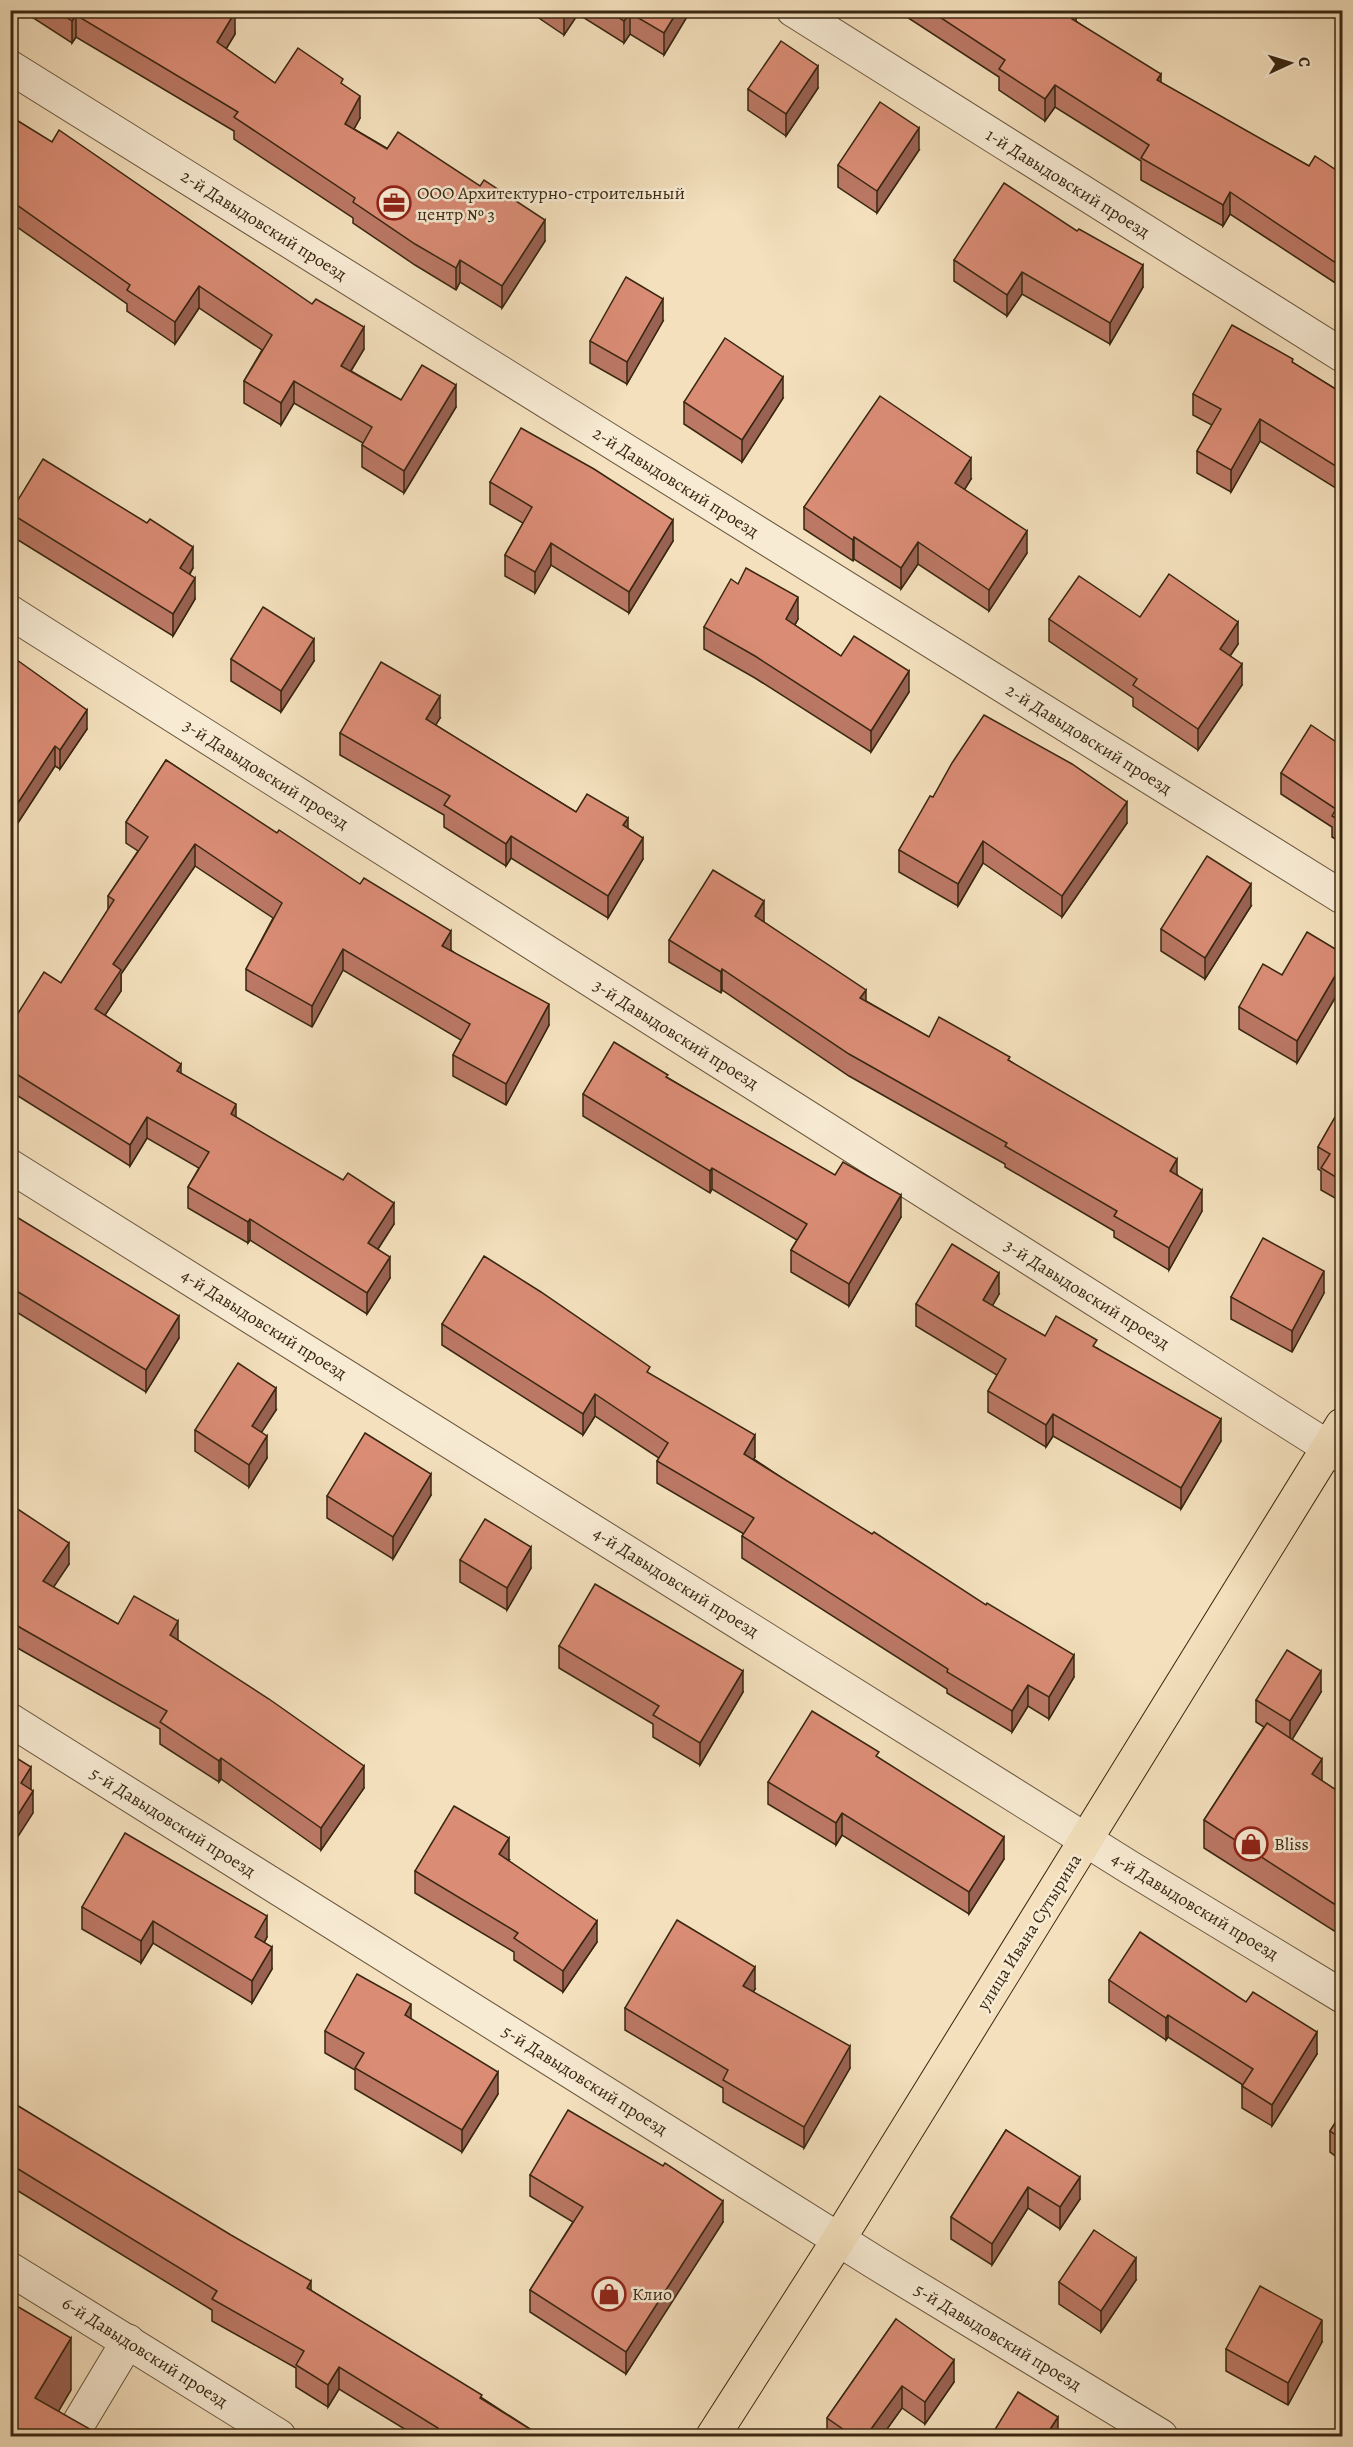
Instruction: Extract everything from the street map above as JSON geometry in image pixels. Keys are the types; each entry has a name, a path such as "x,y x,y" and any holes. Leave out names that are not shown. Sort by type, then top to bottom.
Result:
{"main road":[{"name":"улица Ивана Сутырина","path":"713,2436 1338,1443"}],"street":[{"name":"1-й Давыдовский проезд","path":"793,10 1342,355"},
{"name":"2-й Давыдовский проезд","path":"10,67 1342,897"},
{"name":"3-й Давыдовский проезд","path":"10,612 1338,1443"},
{"name":"4-й Давыдовский проезд","path":"10,1166 1086,1840 1342,1996"},
{"name":"5-й Давыдовский проезд","path":"10,1720 839,2239 1161,2436"},
{"name":"6-й Давыдовский проезд","path":"10,2269 279,2436"},
{"path":"71,2436 128,2341"}],"building":[{"path":"55,10 232,10 235,12 217,42 275,83 298,48 343,79 341,83 360,96 345,124 387,149 398,132 480,186 484,180 545,220 502,286 460,260 456,268 415,244 353,202 355,198 234,117 238,112 76,15 72,21"},
{"path":"607,10 678,10 664,33 630,13 624,21"},
{"path":"929,10 1074,10 1076,12 1072,19 1161,74 1157,80 1309,166 1315,156 1342,174 1342,267 1230,192 1223,205 1141,158 1149,145 1055,85 1045,99 999,69 1005,60"},
{"path":"781,41 818,66 786,114 748,89"},
{"path":"880,102 919,128 877,191 838,165"},
{"path":"10,116 52,142 59,130 312,304 316,299 364,327 341,366 401,400 422,365 456,385 404,471 362,445 372,427 294,381 281,403 244,381 272,335 199,286 175,322 127,290 130,285 10,200"},
{"path":"1004,183 1077,231 1079,229 1143,265 1110,323 1022,272 1007,295 954,260"},
{"path":"626,277 663,299 627,362 590,341"},
{"path":"1232,325 1293,359 1292,362 1342,393 1342,470 1260,419 1231,470 1197,451 1221,409 1193,394"},
{"path":"725,338 783,377 742,440 684,402"},
{"path":"880,396 971,458 955,483 1027,531 989,590 918,542 901,568 854,537 853,540 804,507"},
{"path":"521,428 594,469 673,520 629,592 551,543 535,572 505,555 532,507 490,482"},
{"path":"43,459 147,523 150,519 193,547 180,568 195,578 173,614 10,513"},
{"path":"746,568 798,597 786,619 841,656 854,636 909,671 871,731 755,656 704,627 731,579 738,584"},
{"path":"1169,574 1238,622 1220,649 1242,664 1198,729 1133,685 1137,679 1049,619 1079,576 1140,617"},
{"path":"263,607 314,639 281,691 231,659"},
{"path":"10,655 87,710 60,750 55,746 10,815"},
{"path":"381,662 440,696 426,719 576,812 587,794 628,818 623,825 643,838 608,896 511,836 506,844 444,805 450,796 340,733"},
{"path":"984,715 1072,764 1127,802 1062,896 983,841 958,884 899,850 930,796 933,797 952,763"},
{"path":"1311,725 1342,746 1342,822 1332,816 1336,809 1281,773"},
{"path":"166,760 277,833 279,830 360,884 364,878 451,931 442,946 549,1004 506,1084 453,1055 470,1024 343,949 312,1006 246,969 282,903 195,844 113,964 121,970 95,1009 181,1064 177,1071 236,1104 231,1114 343,1180 348,1173 394,1203 368,1243 390,1257 367,1293 250,1219 248,1222 188,1187 209,1152 147,1117 130,1145 10,1070 10,1026 44,972 61,983 114,900 108,896 148,837 126,822"},
{"path":"1207,856 1251,884 1205,958 1161,929"},
{"path":"713,870 764,901 755,916 866,990 860,998 929,1037 939,1017 1010,1057 1008,1060 1177,1159 1170,1171 1202,1190 1169,1248 1114,1216 1117,1211 1005,1146 1007,1143 849,1054 722,969 721,972 669,940"},
{"path":"1307,932 1342,953 1342,964 1297,1041 1239,1007 1263,964 1282,975"},
{"path":"614,1042 668,1075 666,1077 835,1175 843,1162 901,1195 849,1284 791,1250 807,1224 712,1168 710,1171 583,1094"},
{"path":"1342,1105 1342,1181 1321,1168 1330,1154 1318,1147"},
{"path":"10,1213 179,1316 146,1370 10,1287"},
{"path":"1263,1238 1324,1271 1292,1331 1231,1297"},
{"path":"952,1244 999,1273 983,1300 1045,1336 1056,1316 1097,1340 1093,1346 1221,1419 1181,1488 1053,1414 1046,1425 988,1391 1006,1359 916,1304"},
{"path":"484,1256 650,1367 647,1372 755,1435 744,1454 872,1534 874,1532 986,1605 987,1603 1074,1655 1049,1697 1028,1685 1012,1711 947,1672 948,1669 742,1536 754,1518 657,1461 668,1443 595,1394 583,1414 442,1324"},
{"path":"238,1363 276,1388 252,1426 267,1436 249,1465 195,1430"},
{"path":"365,1433 431,1474 393,1537 327,1496"},
{"path":"10,1504 69,1543 43,1581 118,1624 134,1596 178,1621 170,1635 269,1699 364,1766 321,1828 221,1758 219,1761 160,1722 167,1711 10,1621"},
{"path":"485,1519 531,1547 507,1588 460,1560"},
{"path":"595,1584 743,1671 700,1743 653,1715 659,1706 559,1646"},
{"path":"1287,1650 1321,1671 1290,1721 1256,1700"},
{"path":"812,1711 879,1752 876,1756 1004,1837 969,1892 842,1813 836,1823 768,1782"},
{"path":"1267,1723 1322,1759 1312,1774 1342,1794 1342,1909 1204,1820"},
{"path":"10,1754 31,1767 21,1783 33,1791 10,1827"},
{"path":"454,1806 509,1838 499,1854 597,1921 563,1971 514,1938 518,1933 415,1871"},
{"path":"125,1833 267,1916 255,1937 272,1947 252,1981 153,1921 141,1941 82,1907"},
{"path":"677,1920 755,1967 743,1986 850,2046 804,2127 723,2080 728,2070 625,2008"},
{"path":"1140,1932 1246,2002 1253,1992 1317,2032 1272,2105 1242,2086 1253,2069 1168,2015 1166,2018 1109,1980"},
{"path":"357,1974 411,2004 405,2015 498,2072 462,2130 355,2068 364,2053 325,2031"},
{"path":"10,2101 311,2281 307,2288 482,2395 480,2398 541,2436 433,2436 438,2428 339,2367 328,2385 296,2365 304,2351 212,2299 217,2291 10,2164"},
{"path":"568,2110 663,2166 665,2163 723,2201 626,2352 530,2290 583,2207 530,2175"},
{"path":"1342,2112 1342,2139 1330,2131"},
{"path":"1006,2130 1080,2177 1060,2207 1028,2187 992,2244 951,2217"},
{"path":"1094,2230 1136,2258 1101,2311 1059,2282"},
{"path":"1260,2286 1322,2320 1288,2383 1226,2349"},
{"path":"10,2302 71,2338 35,2398 102,2436 10,2436"},
{"path":"896,2319 954,2360 925,2402 902,2386 866,2436 853,2436 827,2418"},
{"path":"1018,2392 1058,2417 1047,2434 1052,2436 991,2436"}],"place":[{"name":"ООО Архитектурно-строительный центр № 3","path":"394,203"},
{"name":"Bliss","path":"1251,1844"},
{"name":"Клио","path":"609,2294"}]}
